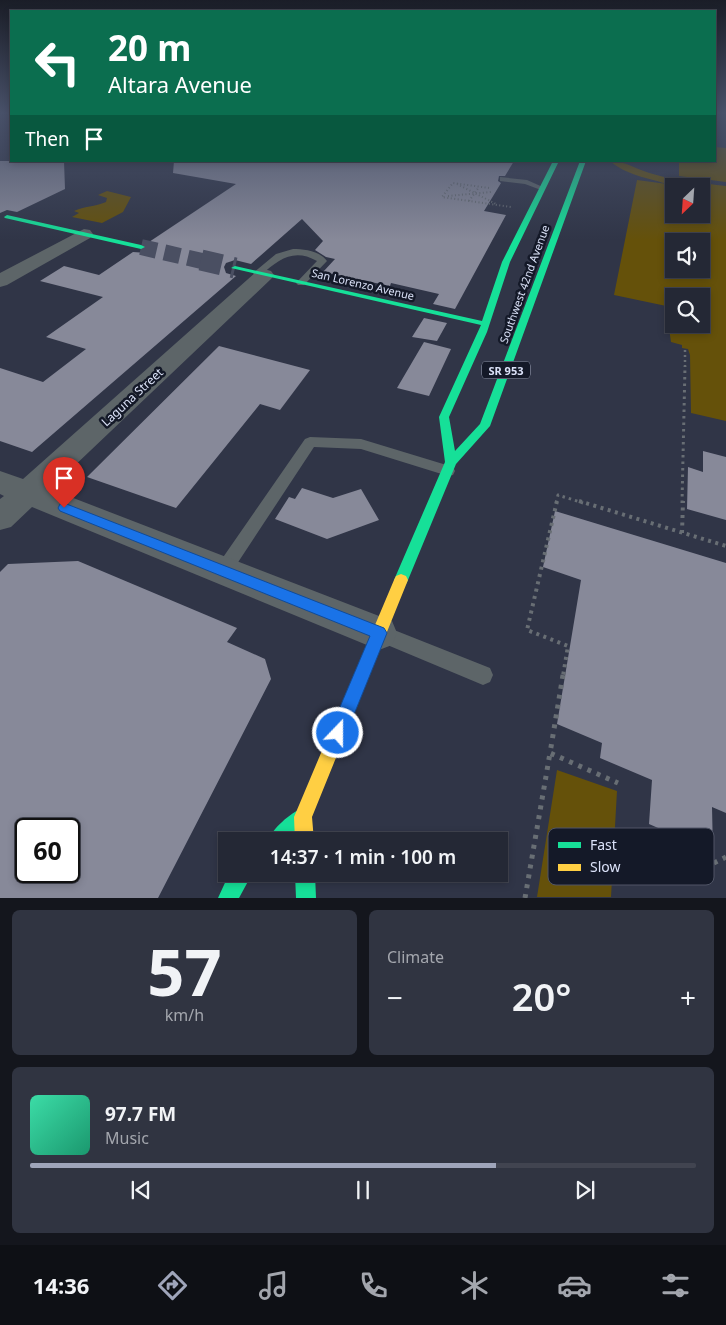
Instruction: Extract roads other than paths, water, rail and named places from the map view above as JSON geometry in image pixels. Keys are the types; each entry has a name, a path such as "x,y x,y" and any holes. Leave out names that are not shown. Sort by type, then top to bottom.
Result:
{"main road":[{"name":"Southwest 42nd Avenue","path":"449,467 444,417 486,324 506,262 541,188 557,162"},
{"path":"570,162 583,163"},
{"name":"Southwest 42nd Avenue","path":"286,832 303,816 449,467 485,426 583,163"},
{"path":"7,217 141,247"},
{"name":"San Lorenzo Avenue","path":"235,268 486,324"},
{"name":"Southwest 42nd Avenue","path":"303,816 304,832"},
{"path":"228,898 235,882"},
{"path":"305,882 306,898"}],"street":[{"path":"0,281 6,268 64,229"},
{"path":"6,268 84,234"},
{"name":"Laguna Street","path":"0,518 14,488 261,274"},
{"path":"14,488 379,633"}],"lane":[{"path":"503,179 526,182 541,188"},
{"path":"261,274 281,254 297,251 320,258 322,261 301,283"},
{"path":"223,571 310,442 361,444 449,467"},
{"path":"379,633 483,675"}],"tunnel":[{"path":"141,247 206,262"},
{"path":"201,260 235,268"}]}
